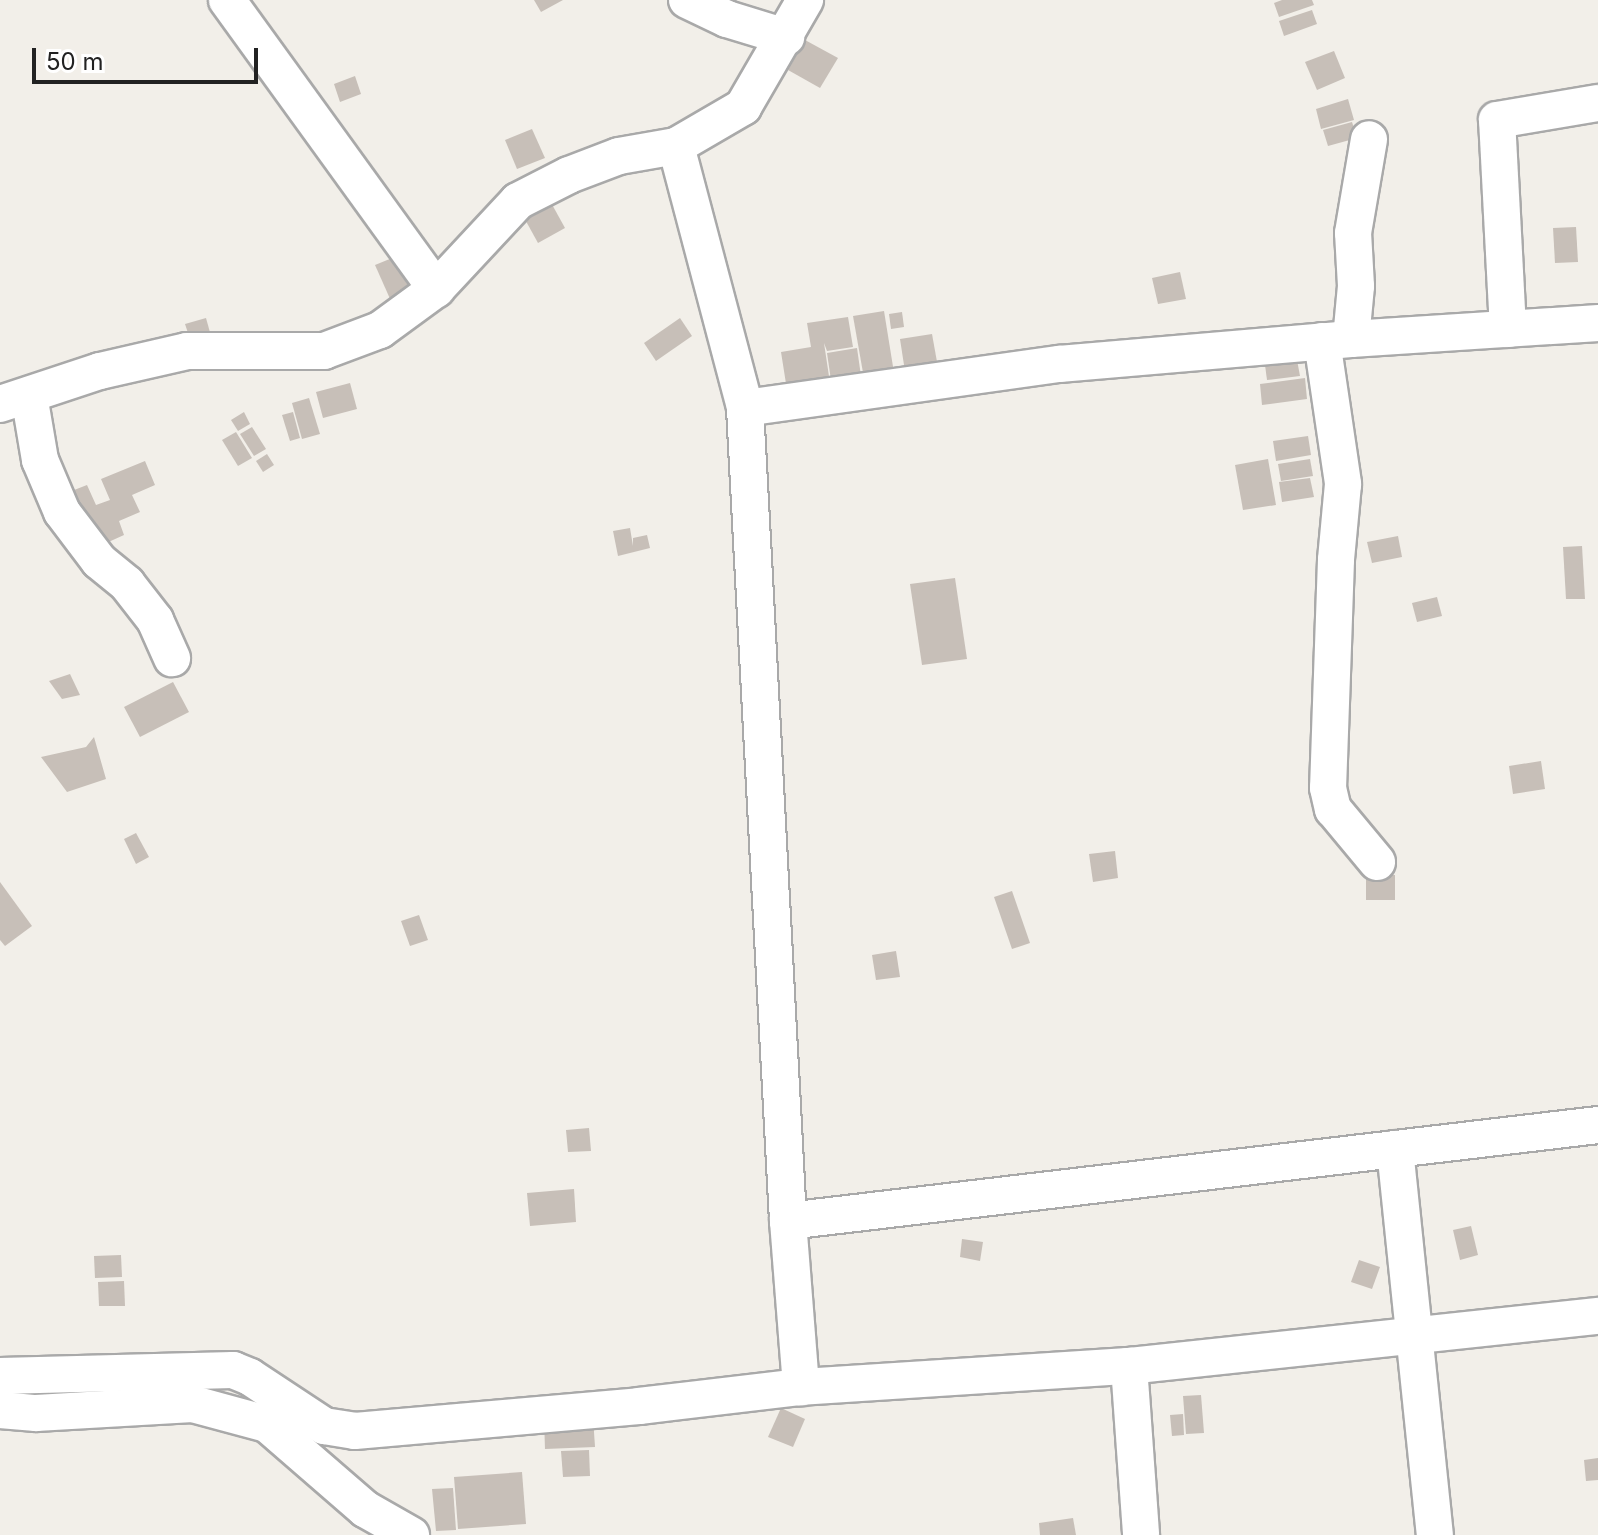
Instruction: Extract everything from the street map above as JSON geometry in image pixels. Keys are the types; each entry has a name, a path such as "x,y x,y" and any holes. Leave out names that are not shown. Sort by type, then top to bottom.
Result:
{"street":[{"path":"227,0 436,289"},
{"path":"687,0 727,19 786,37"},
{"path":"172,658 155,620 127,584 99,561 62,512 14,399 100,371 187,351 324,351 380,330 436,289 518,201 569,175 619,156 676,146 743,107 805,0"},
{"path":"1508,329 1497,120 1598,103"},
{"path":"1369,139 1353,233 1356,286 1337,340 1343,484 1336,560 1328,788 1333,809 1377,862"},
{"path":"676,146 745,408 788,1221 801,1387"},
{"path":"745,408 1059,364 1337,340 1598,323"},
{"path":"788,1221 1598,1125"},
{"path":"1395,1149 1435,1535"},
{"path":"0,1376 233,1370 250,1377 324,1426 355,1431 639,1406 801,1387 1129,1366 1598,1316"},
{"path":"1129,1366 1141,1535"},
{"path":"0,1410 36,1413 193,1404 267,1424 365,1509 411,1535"}],"building":[{"path":"534,0 563,0 541,12"},
{"path":"1312,0 1314,5 1279,17 1274,3"},
{"path":"1312,10 1317,24 1284,36 1279,21"},
{"path":"805,40 838,58 820,88 788,70"},
{"path":"1334,51 1345,78 1317,90 1305,62"},
{"path":"355,76 361,94 340,102 334,84"},
{"path":"1348,99 1354,120 1321,129 1316,109"},
{"path":"1352,122 1357,138 1328,146 1323,130"},
{"path":"532,129 545,158 517,169 505,140"},
{"path":"549,199 565,228 538,243 522,214"},
{"path":"1576,227 1578,262 1555,263 1553,228"},
{"path":"402,254 418,290 391,301 375,265"},
{"path":"1180,272 1186,299 1158,304 1152,278"},
{"path":"884,311 895,379 865,384 853,316"},
{"path":"902,312 904,327 891,329 889,314"},
{"path":"848,317 853,347 827,351 824,343 830,383 787,390 781,352 811,347 807,323"},
{"path":"206,318 211,336 191,342 185,324"},
{"path":"680,318 692,336 656,361 644,343"},
{"path":"932,334 939,373 906,378 900,339"},
{"path":"857,348 862,383 832,387 827,353"},
{"path":"1297,360 1300,376 1267,380 1265,365"},
{"path":"1305,378 1307,399 1262,405 1260,384"},
{"path":"350,383 357,409 323,418 316,392"},
{"path":"309,398 320,434 302,439 292,403"},
{"path":"244,412 250,424 238,431 231,420"},
{"path":"293,412 300,438 290,441 282,415"},
{"path":"252,427 266,449 254,456 240,434"},
{"path":"236,432 252,458 238,466 222,440"},
{"path":"1308,436 1311,455 1276,461 1273,441"},
{"path":"267,454 274,465 263,472 256,461"},
{"path":"1268,459 1276,505 1243,510 1235,465"},
{"path":"1310,459 1313,476 1281,481 1278,464"},
{"path":"145,461 155,485 132,495 140,512 119,521 124,535 93,549 69,492 87,485 96,505 110,500 101,479"},
{"path":"1310,478 1314,497 1282,502 1279,482"},
{"path":"630,528 633,546 633,538 647,535 650,548 618,556 613,531"},
{"path":"1398,536 1402,557 1372,563 1367,542"},
{"path":"1582,546 1585,599 1566,599 1563,547"},
{"path":"955,578 967,659 922,665 910,584"},
{"path":"1437,597 1442,616 1417,622 1412,603"},
{"path":"70,674 80,695 62,699 49,681"},
{"path":"173,682 189,712 140,737 124,707"},
{"path":"94,737 106,779 67,792 41,757 86,747"},
{"path":"1541,761 1545,789 1513,794 1509,766"},
{"path":"136,833 149,857 136,864 124,839"},
{"path":"1115,851 1118,878 1093,882 1089,854"},
{"path":"1366,875 1395,875 1395,900 1366,900"},
{"path":"0,882 32,926 5,946 0,940"},
{"path":"1012,891 1030,943 1012,949 994,897"},
{"path":"419,915 428,940 410,946 401,921"},
{"path":"896,951 900,977 876,980 872,955"},
{"path":"589,1128 591,1151 568,1152 566,1130"},
{"path":"574,1189 576,1222 530,1226 527,1193"},
{"path":"1471,1226 1478,1255 1460,1260 1453,1230"},
{"path":"962,1239 983,1242 980,1261 960,1257"},
{"path":"121,1255 122,1277 95,1278 94,1256"},
{"path":"1359,1260 1380,1267 1372,1289 1351,1282"},
{"path":"124,1281 125,1306 99,1306 98,1282"},
{"path":"1201,1395 1204,1433 1186,1434 1183,1396"},
{"path":"781,1408 805,1419 793,1447 768,1437"},
{"path":"1183,1414 1184,1435 1172,1436 1170,1415"},
{"path":"593,1417 595,1447 545,1449 544,1419"},
{"path":"589,1450 590,1476 563,1477 561,1451"},
{"path":"1598,1458 1598,1480 1586,1481 1584,1460"},
{"path":"522,1472 526,1524 458,1529 454,1477"},
{"path":"453,1488 456,1530 436,1531 432,1489"},
{"path":"1073,1518 1076,1535 1040,1535 1039,1523"}]}
